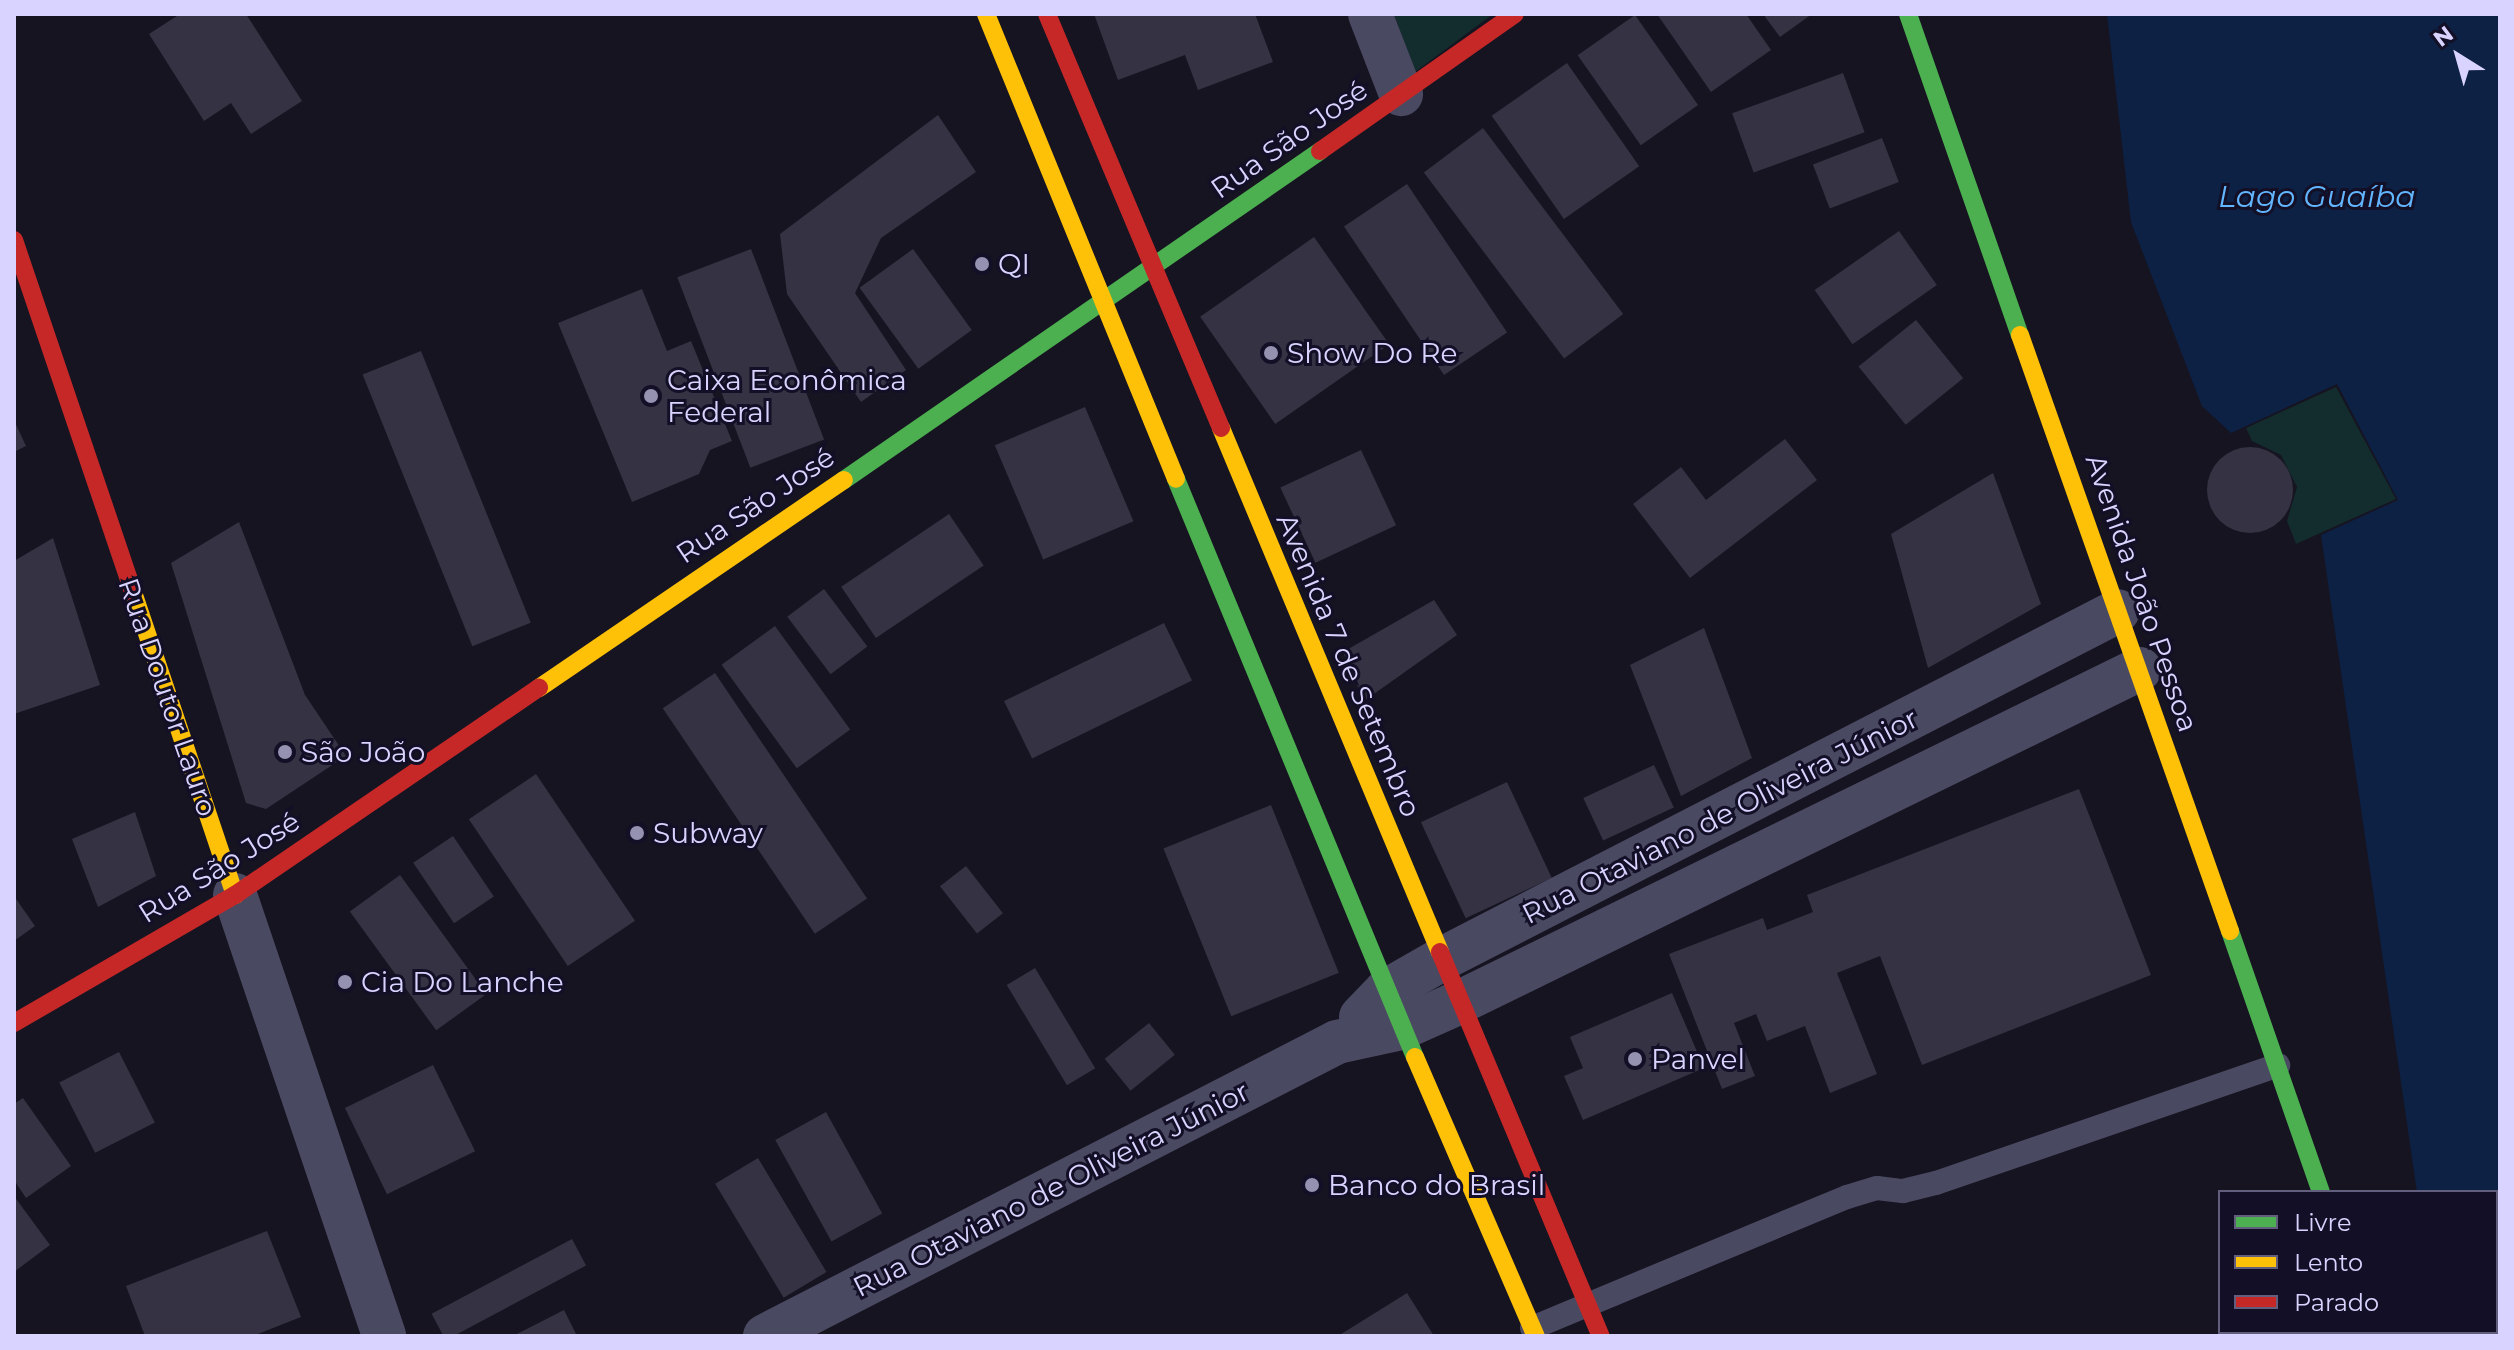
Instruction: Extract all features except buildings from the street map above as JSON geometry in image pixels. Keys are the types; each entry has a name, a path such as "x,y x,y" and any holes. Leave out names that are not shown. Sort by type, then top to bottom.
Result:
{"street":[{"path":"986,14 1103,300 1264,672 1394,1010 1534,1332"},
{"name":"Avenida 7 de Setembro","path":"1047,14 1154,268 1306,652 1442,959 1601,1336"},
{"path":"1370,14 1401,94"},
{"name":"Rua São José","path":"14,1023 235,895 1154,268 1515,14"},
{"name":"Avenida João Pessoa","path":"1908,14 2320,1190"},
{"name":"Rua Doutor Lauro","path":"14,240 384,1336"},
{"name":"Rua Otaviano de Oliveira Júnior","path":"765,1336 1337,1042 1394,1010 1442,959 2118,611"},
{"name":"Rua Otaviano de Oliveira Júnior","path":"1394,1010 1460,1002 2140,669"},
{"path":"1874,737 1895,789"},
{"path":"1675,840 1697,886"}],"lane":[{"path":"1534,1332 1847,1197 1877,1188 1903,1191 1936,1183 2278,1065"}],"green space":[{"path":"1394,14 1493,14 1415,72"},
{"path":"2336,387 2396,499 2296,544 2287,521 2297,487 2281,455 2252,441 2246,428"}],"water":[{"name":"Lago Guaíba","path":"2107,14 2500,14 2500,1336 2482,1334 2498,1334 2498,1190 2417,1190 2321,535 2398,500 2337,384 2231,433 2202,406 2131,222"}],"traffic: fast":[{"path":"1908,14 2020,335"},
{"path":"844,480 1320,151"},
{"path":"1176,479 1415,1057"},
{"path":"2230,931 2320,1190"}],"traffic: slow":[{"path":"986,14 1176,479"},
{"path":"2020,335 2230,931"},
{"path":"1221,428 1440,952"},
{"path":"539,688 844,480"},
{"path":"133,592 235,895"},
{"path":"1415,1057 1536,1336"}],"traffic: jam":[{"path":"1047,14 1221,428"},
{"path":"1320,151 1515,14"},
{"path":"14,240 133,592"},
{"path":"14,1023 235,895 539,688"},
{"path":"1440,952 1601,1336"}],"place":[{"name":"QI","path":"982,264"},
{"name":"Show Do Re","path":"1271,353"},
{"name":"Caixa Econômica Federal","path":"651,396"},
{"name":"São João","path":"285,752"},
{"name":"Subway","path":"637,833"},
{"name":"Cia Do Lanche","path":"345,982"},
{"name":"Panvel","path":"1635,1059"},
{"name":"Banco do Brasil","path":"1312,1185"}]}
